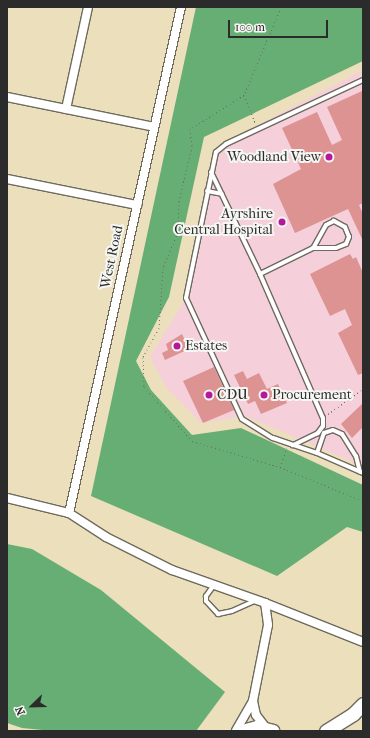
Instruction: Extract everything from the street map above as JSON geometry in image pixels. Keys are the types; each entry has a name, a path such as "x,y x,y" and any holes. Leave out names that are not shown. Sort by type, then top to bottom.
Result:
{"main road":[{"path":"326,731 353,714 363,704"},
{"path":"242,731 257,727 270,730"}],"street":[{"path":"66,109 88,7"},
{"name":"West Road","path":"70,513 181,7"},
{"path":"7,97 154,127"},
{"path":"7,179 137,205"},
{"path":"7,498 70,513 106,537 172,570 261,601 363,642"},
{"path":"236,731 253,701 268,625 261,601"},
{"path":"253,701 258,719 270,730"}],"lane":[{"path":"362,473 317,453 273,438 242,419 186,298 211,171 214,158 220,148 258,128 363,80"},
{"path":"211,171 260,274 323,418 323,426 318,433 290,444"},
{"path":"207,191 222,194"},
{"path":"260,274 313,248 336,248 346,244 350,238 345,227 334,221 326,225 313,248"},
{"path":"317,453 324,433 333,430 342,434 356,456 362,473"},
{"path":"214,585 206,596 206,601 218,614 261,601"}],"path":[{"path":"281,7 244,95 190,129 192,146 179,201 178,232 163,268 160,328 143,357 144,387 192,441 280,468 363,501"},
{"path":"244,95 258,128"},
{"path":"323,418 363,389"},
{"path":"280,468 290,444"}],"shaded area":[{"name":"Ayrshire Central Hospital","path":"363,70 363,466 245,416 201,423 165,386 150,357 186,298 218,146"}],"green space":[{"path":"196,7 363,7 363,61 204,137 169,297 136,361 151,390 192,435 241,428 363,485 363,532 347,527 277,576 91,496"},
{"path":"7,544 32,549 101,590 225,692 196,731 53,731 22,728 7,723"}],"building":[{"name":"Woodland View","path":"362,91 363,203 359,205 363,214 363,241 348,209 295,233 273,184 301,169 282,128 317,112 332,145 342,140 327,107"},
{"path":"350,254 353,259 356,257 363,273 363,373 358,375 338,333 352,325 345,309 330,316 310,274"},
{"name":"Estates","path":"182,334 189,349 165,360 162,353 168,350 166,344"},
{"name":"CDU","path":"214,367 234,410 203,423 183,381"},
{"name":"Procurement","path":"243,371 247,379 259,373 267,389 278,384 287,403 261,414 255,401 248,404 234,375"},
{"path":"363,403 363,427 352,438 341,424"}],"place":[{"name":"Woodland View","path":"329,157"},
{"name":"Ayrshire Central Hospital","path":"282,222"},
{"name":"Estates","path":"177,346"},
{"name":"CDU","path":"209,395"},
{"name":"Procurement","path":"264,395"}]}
